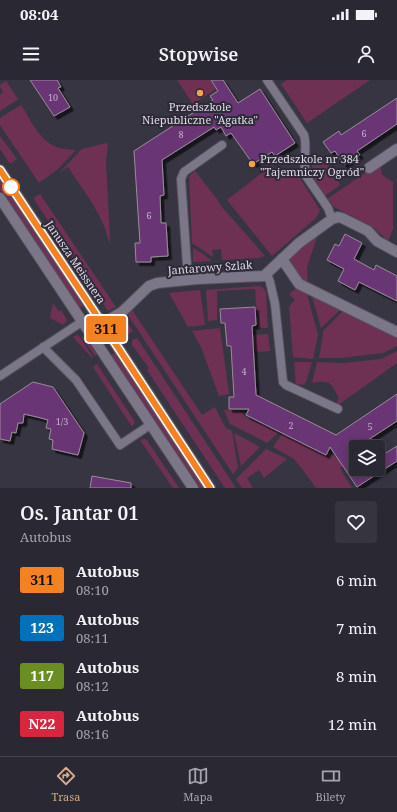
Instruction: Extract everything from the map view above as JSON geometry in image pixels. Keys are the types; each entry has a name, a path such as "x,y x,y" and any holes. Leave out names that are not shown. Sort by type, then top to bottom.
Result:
{"street":[{"path":"369,168 397,149"},
{"name":"Janusza Meissnera","path":"0,170 210,488"},
{"path":"0,198 193,488"},
{"path":"332,219 338,217 342,218 368,231 377,241 397,252"},
{"name":"Jantarowy Szlak","path":"102,324 122,312 152,284 185,280 262,276 267,274 299,243 332,219"},
{"path":"282,259 299,284 397,332"},
{"path":"83,321 102,324"}],"lane":[{"path":"267,80 304,135 306,140 306,176 328,208 332,219"},
{"path":"185,280 186,264 181,179 184,172 222,145"},
{"path":"267,274 275,304 283,382 286,385 338,409"},
{"path":"0,376 83,321"},
{"path":"43,347 76,380 120,445 150,425"}],"shaded area":[{"name":"Przedszkole Niepubliczne \"Agatka\"","path":"177,80 210,80 216,89 193,104"},
{"path":"287,80 370,80 307,123 281,84"},
{"path":"6,81 18,99 0,111 0,95 3,92 0,85"},
{"path":"21,105 41,136 46,141 59,148 75,150 58,169 39,183 0,125 0,118"},
{"path":"0,136 17,159 10,164 0,149"},
{"path":"106,143 108,145 106,161 109,242 97,212 68,167 60,172 82,149"},
{"path":"312,160 325,160 340,184 325,196 314,178"},
{"path":"272,165 280,176 284,173 288,178 296,172 320,210 316,218 272,256 227,200"},
{"path":"381,168 382,175 393,182 393,229 388,241 373,227 334,207 327,199 371,169"},
{"path":"195,171 222,207 265,256 259,258 222,260 221,249 212,250 213,257 192,243 189,176"},
{"path":"0,177 83,306 79,307 73,300 0,190"},
{"path":"40,194 116,307 108,311 33,198"},
{"path":"315,237 317,237 307,267 308,285 302,282 287,261"},
{"path":"193,248 203,254 212,261 193,262"},
{"path":"260,286 266,292 268,328 258,328 255,289 217,291 217,320 208,321 206,290"},
{"path":"297,288 306,290 318,335 313,359 293,357 289,307 295,300 289,294"},
{"path":"200,290 205,325 188,327 169,293"},
{"path":"311,293 341,309 321,328"},
{"path":"53,303 59,312 61,310 67,320 63,325 50,318"},
{"path":"132,310 202,415 215,407 225,427 232,431 238,468 233,474 128,315"},
{"path":"344,310 397,335 397,346 383,353 341,358 319,358 323,331"},
{"path":"125,320 133,331 124,337 118,327"},
{"path":"220,328 229,394 219,396 201,347 192,331"},
{"path":"268,334 270,351 255,352 254,335"},
{"path":"77,335 93,357 92,358 73,337"},
{"path":"80,335 87,340 97,355 95,356"},
{"path":"137,338 236,488 225,488 147,370 149,368 132,345 132,340"},
{"path":"397,351 397,363 338,405 336,404 339,398 332,385 327,382 312,383 317,362 343,363 381,359"},
{"path":"116,352 206,488 198,488 110,356"},
{"path":"294,362 312,362 304,385 296,384"},
{"path":"97,364 135,422 132,427 93,367"},
{"path":"224,410 241,411 245,417 279,432 267,443 230,424"},
{"path":"234,433 260,447 241,466"},
{"path":"282,434 326,456 328,453 336,457 345,451 349,457 349,463 340,468 352,488 316,488 294,459 273,447"},
{"path":"146,439 179,488 173,488 140,440"},
{"path":"266,449 287,459 264,478 259,470 247,478 253,488 242,488 236,479"}],"building":[{"path":"30,80 57,80 61,87 58,88 70,107 54,116"},
{"path":"211,80 223,80 238,103 260,89 295,143 275,156 272,152 253,164 231,133 226,136 221,127 216,130 214,127 162,160 164,195 160,196 161,223 166,223 168,256 151,257 151,262 136,262 135,243 140,243 134,151 213,100 210,96 218,91"},
{"path":"397,98 397,124 357,151 360,155 344,165 335,151 331,153 323,142 339,131 341,135"},
{"path":"345,234 362,243 354,259 374,270 376,265 397,276 397,301 359,282 355,290 338,281 344,269 327,260 335,244 339,246"},
{"path":"255,307 256,325 252,326 256,395 336,435 397,394 397,421 368,440 349,440 349,475 330,447 326,455 246,415 249,409 229,409 229,397 234,397 231,346 227,346 225,323 221,323 220,309"},
{"path":"33,382 53,387 84,433 78,455 52,449 53,440 49,439 51,429 46,428 48,420 24,414 23,423 18,423 16,433 12,432 10,441 0,439 0,404"},
{"path":"397,446 397,461 385,469 385,454"},
{"path":"92,476 131,483 131,488 90,488"},
{"path":"350,476 374,476 357,487"}],"bus line":[{"name":"311","path":"0,170 210,488"}],"place":[{"name":"Przedszkole Niepubliczne \"Agatka\"","path":"200,93"},
{"name":"Przedszkole nr 384 \"Tajemniczy Ogród\"","path":"252,164"}]}
